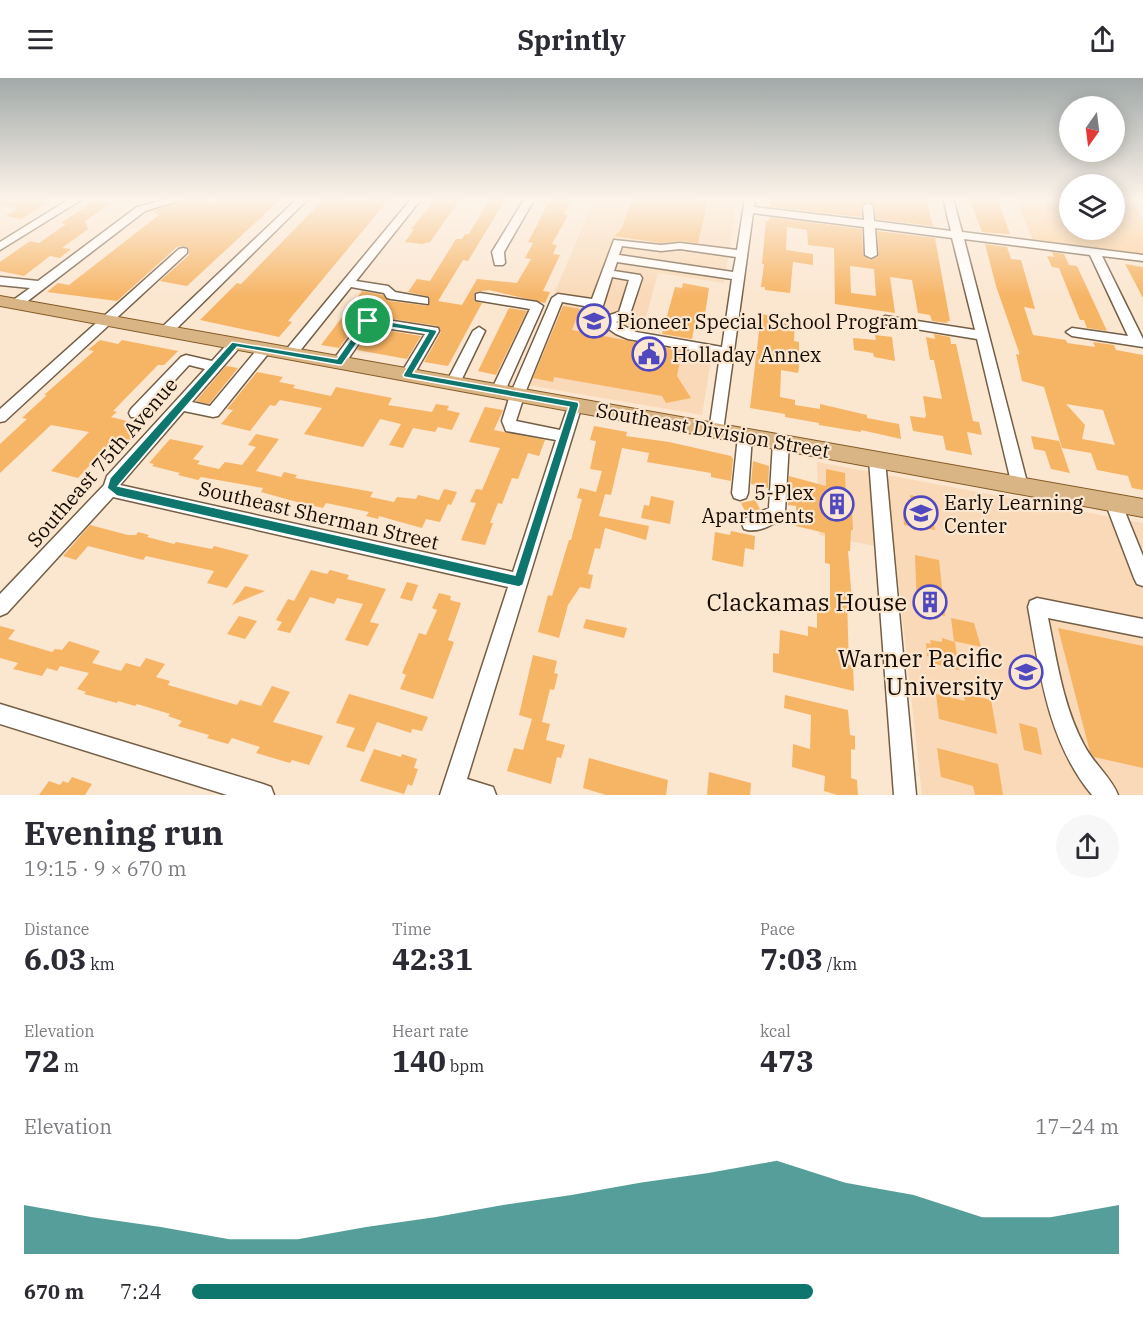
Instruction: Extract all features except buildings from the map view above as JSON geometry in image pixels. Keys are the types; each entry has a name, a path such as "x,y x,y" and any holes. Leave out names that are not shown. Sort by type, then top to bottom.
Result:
{"main road":[{"name":"Southeast Division Street","path":"8,303 1143,508"}],"street":[{"path":"0,248 25,231"},
{"path":"8,303 41,285 111,231"},
{"path":"166,332 270,231"},
{"path":"290,354 389,231"},
{"path":"499,263 498,252 510,231"},
{"path":"716,430 745,231"},
{"path":"869,231 871,255"},
{"path":"929,231 1143,258"},
{"path":"957,231 1020,486"},
{"path":"728,352 633,336 594,312 618,242 661,249 680,246 742,254"},
{"path":"0,417 183,251"},
{"path":"1094,252 1140,342"},
{"path":"613,258 738,276"},
{"path":"606,321 624,314 636,278 608,273"},
{"path":"0,281 41,285"},
{"path":"347,283 388,290 391,295 424,301"},
{"path":"480,297 537,306 498,391"},
{"path":"564,436 511,427 509,421 558,298 597,304"},
{"path":"885,320 983,336"},
{"path":"339,362 368,321 433,332 407,375"},
{"path":"453,383 479,331"},
{"path":"1072,332 1140,342"},
{"name":"Southeast 75th Avenue","path":"0,607 112,488 113,481 235,344"},
{"path":"181,405 213,412 265,349"},
{"path":"136,413 186,360 215,366"},
{"path":"485,795 453,791 575,405"},
{"path":"740,493 745,436"},
{"path":"750,524 762,521 777,512 782,442"},
{"path":"877,460 905,795"},
{"name":"Southeast Sherman Street","path":"112,488 117,492 519,581"},
{"path":"1113,502 1143,578"},
{"path":"1107,795 1074,752 1062,725 1036,607 1143,628"},
{"path":"0,714 263,795"}],"shaded area":[{"name":"Pioneer Special School Program","path":"581,231 732,231 724,283 658,273 641,335 713,347 702,415 516,383"},
{"path":"1029,231 1059,231 1059,240 1125,240 1125,231 1143,231 1143,254 1033,241"},
{"name":"Warner Pacific University","path":"817,462 1143,523 1143,795 922,795 895,550 819,535"}],"place":[{"name":"Pioneer Special School Program","path":"594,321"},
{"name":"Holladay Annex","path":"649,354"},
{"name":"5-Plex Apartments","path":"837,504"},
{"name":"Early Learning Center","path":"921,513"},
{"name":"Clackamas House","path":"930,602"},
{"name":"Warner Pacific University","path":"1026,672"}],"route":[{"path":"368,321 433,332 407,375 575,405 519,581 117,492 112,488 113,481 235,344 339,362 368,321"}]}
